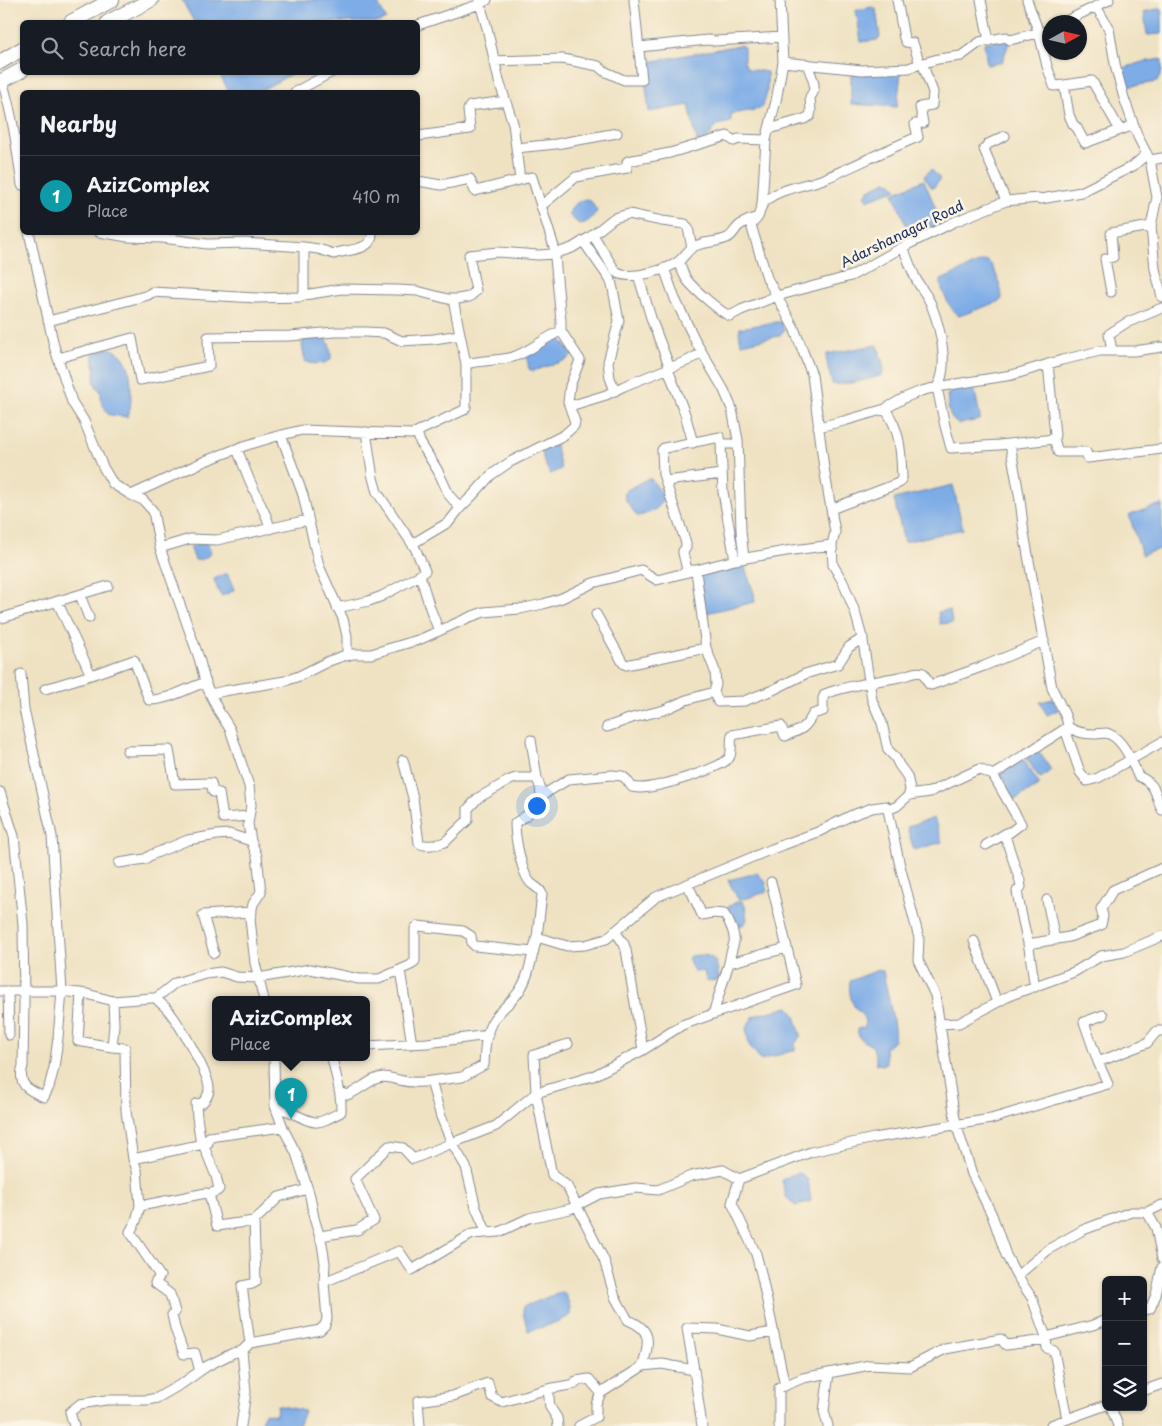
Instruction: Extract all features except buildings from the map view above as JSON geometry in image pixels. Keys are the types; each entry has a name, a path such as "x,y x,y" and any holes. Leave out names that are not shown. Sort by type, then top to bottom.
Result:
{"highway":[{"path":"75,20 112,0"},
{"path":"112,20 151,0"},
{"path":"0,62 20,50"},
{"path":"1,81 20,71"}],"street":[{"path":"494,61 563,59 598,66 604,72 624,80 642,80 634,0"},
{"path":"780,0 783,62 766,140 762,205 758,217 751,225 767,278 794,328 812,374 818,427 835,532 832,545 833,564 843,582 855,612 863,638 872,700 882,724 888,750 895,757 907,776 910,789 909,795"},
{"path":"762,205 766,200 775,195 825,178 918,137 914,124 924,123 920,108 932,105 933,92 913,43 906,42 904,38 897,0"},
{"path":"981,0 989,41"},
{"path":"1026,0 1039,33 1054,86 1092,80 1120,130"},
{"path":"1078,15 1109,0"},
{"path":"420,24 482,1 494,61 513,123 520,180"},
{"path":"1096,6 1108,29 1119,79 1138,137 1149,157 1156,197 1151,226 1155,269 1162,297"},
{"path":"783,62 862,70 909,68 946,57 960,56 980,42 1006,37 1010,40 1042,32"},
{"path":"639,47 708,40 782,37"},
{"path":"769,129 810,116 810,97 814,93 815,87 807,64"},
{"path":"300,90 327,75"},
{"path":"1,81 9,102 20,170"},
{"path":"1064,85 1069,115 1085,143 1134,125"},
{"path":"420,136 470,129 468,110 470,106 505,101"},
{"path":"516,148 556,144 617,133"},
{"path":"541,206 576,177 628,168 628,161 670,153 727,136 734,141 738,139 766,140"},
{"path":"1005,136 988,144 984,149 1006,201"},
{"path":"1149,157 1162,158"},
{"name":"Adarshanagar Road","path":"679,261 687,280 719,310 730,316 777,296 851,276 903,247 954,222 1006,201 1041,199 1081,192 1149,157"},
{"path":"412,544 449,522 491,475 510,462 564,435 574,426 575,422 568,402 570,386 580,360 560,330 561,321 554,247 532,177 475,191 470,179 441,185 420,180"},
{"path":"48,321 134,299 152,292 256,298 300,297 342,289 417,291 448,299 469,297 476,291 469,255 498,252 538,255 554,254 572,248 614,218 629,214 685,224 688,228 692,248"},
{"path":"593,234 616,272 624,276 638,275 664,268 679,261 692,248 704,243 728,238 739,225 758,217"},
{"path":"1111,292 1105,259 1114,257 1111,233 1151,226"},
{"path":"30,235 54,346 72,402 84,421 103,467 113,484 131,496 143,500 152,511 160,548 210,694 230,729 249,786 251,805 248,824 257,856 261,892 253,904 250,919 255,963 263,996"},
{"path":"116,235 164,238 203,244 245,243 304,246 334,254 359,249 369,242 373,235"},
{"path":"202,235 203,244"},
{"path":"583,241 611,281 613,289 618,321 608,362 614,391"},
{"path":"304,246 304,295"},
{"path":"903,247 916,279 932,305 938,327 943,353 941,381 937,387 951,448 1010,444 1054,438"},
{"path":"664,268 675,299 702,353 724,390 732,409 738,444 740,559"},
{"path":"638,275 693,443"},
{"path":"131,496 205,461 281,435 302,430 412,434 464,410 466,407 466,364 453,299"},
{"path":"1112,351 1109,334 1126,323 1162,308"},
{"path":"466,364 513,357 531,349 560,330"},
{"path":"58,358 132,338 140,380 209,366 208,337 290,336 336,332 365,332 384,333 402,341 460,335"},
{"path":"818,427 885,409 912,395 937,387 1012,375 1100,351 1134,351 1162,347"},
{"path":"570,406 606,395 702,353"},
{"path":"1048,364 1054,438 1058,452 1086,452 1088,458 1162,449"},
{"path":"831,509 899,483 902,478 898,436 892,419 885,409"},
{"path":"337,608 382,596 425,571 412,544 377,492 366,432"},
{"path":"417,432 420,442 438,471 449,495 460,508"},
{"path":"281,435 299,483 319,566 343,619 347,636 348,656"},
{"path":"697,570 687,570 683,553 686,543 663,474 662,450 664,448 720,437 723,492 740,559"},
{"path":"721,444 738,444"},
{"path":"1010,444 1052,688 1064,713 1066,728 1080,772 1087,781 1098,778 1162,742"},
{"path":"237,449 270,529"},
{"path":"666,481 722,474"},
{"path":"160,548 190,540 217,540 308,520"},
{"path":"210,694 224,690 285,681 329,661 353,654 372,654 421,639 484,612 520,609 543,604 562,598 593,583 641,570 657,580 740,559 832,545"},
{"path":"697,570 706,648 715,671 716,685 714,692 718,702 744,701 773,690 805,674 838,664 849,647 863,638"},
{"path":"420,575 439,631"},
{"path":"2,618 108,586"},
{"path":"80,595 89,618"},
{"path":"57,601 91,675"},
{"path":"596,614 623,664 626,665 706,648"},
{"path":"339,1090 347,1095 384,1077 418,1083 462,1077 484,1065 485,1044 493,1020 516,997 521,989 530,968 537,938 542,894 539,888 530,882 525,874 515,832 515,823 537,804 542,796 569,779 612,775 622,776 632,786 639,788 676,782 728,760 731,755 732,736 781,726 785,736 798,732 806,726 813,714 823,711 823,698 825,694 846,686 919,672 923,673 928,684 931,684 984,666 1044,641"},
{"path":"45,689 134,660 149,700 170,696 206,682"},
{"path":"0,792 14,836 24,935 23,1066 20,1075 30,1091 44,1097 54,1068 62,991 52,836 24,709 21,674"},
{"path":"608,728 632,718 664,710 686,700 714,692"},
{"path":"1066,728 1093,734 1107,733 1118,740 1132,759 1138,776 1148,780 1155,788 1162,810"},
{"path":"993,775 1066,728"},
{"path":"531,740 542,796"},
{"path":"127,751 169,750 175,784 211,783 213,792 219,793 223,818 249,816"},
{"path":"403,760 413,798 419,843 423,845 445,842 468,820 468,808 478,798 510,780 516,778 537,778"},
{"path":"888,810 897,806 909,795 930,792 980,769 993,775 1021,824"},
{"path":"537,938 567,946 585,945 606,939 656,897 818,832 850,816 872,808 886,806 918,938 918,960 935,995 956,1124 972,1174 992,1215 1006,1255 1032,1298 1046,1339 1047,1348 1054,1351 1067,1419"},
{"path":"986,845 1021,824"},
{"path":"1021,824 1005,836 1020,881 1021,887 1016,891 1035,987"},
{"path":"119,862 145,859 188,840 217,835 229,834 251,840"},
{"path":"1028,944 1069,937 1101,925 1103,916 1101,909 1113,890 1162,868"},
{"path":"320,1236 357,1230 374,1220 354,1179 389,1146 403,1148 413,1159 496,1126 536,1093 593,1076 643,1050 682,1025 796,985 771,882"},
{"path":"687,885 702,915 713,912 724,914 729,920 734,945 713,1014"},
{"path":"1047,900 1055,940"},
{"path":"214,953 203,915 252,912"},
{"path":"9,1035 4,991 62,991 81,993 113,1001 156,998 175,984 205,974 221,972 237,977 258,978 310,969 359,979 379,979 412,965 415,961 415,928 418,926 463,931 471,936 472,943 475,946 533,952"},
{"path":"615,931 626,950 643,1050"},
{"path":"939,1024 959,1022 1011,995 1074,972 1101,956 1124,952 1162,936"},
{"path":"974,940 998,1002"},
{"path":"729,963 787,948"},
{"path":"400,970 412,1044"},
{"path":"81,993 78,1041 125,1048 126,1111 133,1159 137,1170 140,1206 136,1221 130,1232 160,1276 154,1283 170,1294 175,1328 184,1354 195,1353 200,1371"},
{"path":"140,1206 209,1194 219,1189 216,1176 202,1144 197,1117 196,1104 202,1103 209,1089 206,1076 172,1015 156,998"},
{"path":"112,1047 114,1025 113,1001"},
{"path":"324,1282 399,1251 412,1270 472,1234 499,1232 529,1218 570,1210 599,1194 636,1188 658,1190 692,1176 723,1170 739,1179 811,1152 874,1138 991,1118 1108,1084 1084,1022 1103,1015"},
{"path":"1098,1062 1147,1043 1158,1031 1162,1031"},
{"path":"370,1046 412,1044 488,1035"},
{"path":"568,1044 534,1055 536,1093 552,1175 567,1186 604,1260 615,1296 628,1320 638,1324 645,1331 648,1344 643,1366"},
{"path":"74,1426 70,1412 80,1404 106,1400 147,1400 157,1398 207,1366 226,1356 242,1351 250,1343 320,1330 325,1325 327,1319 324,1282 325,1263 322,1244 308,1189 296,1153 282,1127 275,1106 274,1061"},
{"path":"275,1106 316,1123 322,1122 341,1112 342,1097 333,1061"},
{"path":"431,1081 441,1117 452,1143 466,1167 476,1208 487,1233"},
{"path":"133,1159 208,1143 209,1138 282,1127"},
{"path":"739,1179 732,1203 756,1254 785,1386"},
{"path":"209,1194 217,1226 254,1221 279,1197 308,1189"},
{"path":"1017,1276 1049,1249 1083,1230 1131,1212 1147,1212 1162,1205"},
{"path":"1147,1212 1156,1228 1162,1259"},
{"path":"250,1343 242,1286 256,1282 254,1221"},
{"path":"1147,1309 1150,1309 1156,1295 1162,1266"},
{"path":"779,1426 778,1388 802,1378 870,1365 910,1367 945,1349 1001,1339 1006,1344 1046,1339 1103,1321"},
{"path":"702,1426 688,1328 717,1328 750,1336 773,1332"},
{"path":"241,1426 246,1392 242,1351"},
{"path":"579,1426 596,1417 596,1404 601,1393 643,1366 662,1364 694,1370"},
{"path":"828,1426 824,1412 830,1373"},
{"path":"420,1426 418,1401 453,1396 488,1383 492,1397 502,1402 588,1379 601,1393"},
{"path":"1147,1390 1162,1384"},
{"path":"548,1389 550,1406 557,1418 558,1426"},
{"path":"1051,1426 1102,1406"},
{"path":"1112,1411 1118,1426"}],"water":[{"path":"182,0 376,0 386,19 384,20 193,20"},
{"path":"872,7 876,9 880,37 877,40 861,42 856,10"},
{"path":"1162,8 1162,34 1147,35 1144,12"},
{"path":"1005,39 1009,43 1002,62 987,65 984,43"},
{"path":"740,45 744,47 744,62 748,69 767,72 766,96 760,109 731,114 731,122 717,125 707,139 697,142 689,105 649,112 643,63"},
{"path":"1162,59 1162,71 1157,82 1123,87 1121,69 1142,62"},
{"path":"901,72 897,107 851,104 851,73"},
{"path":"220,75 289,75 262,90 228,90"},
{"path":"931,169 940,179 934,187 931,187 924,176"},
{"path":"924,180 942,224 911,237 893,193"},
{"path":"886,181 892,183 897,189 866,199 865,196 869,190"},
{"path":"585,199 590,200 597,211 589,220 579,224 569,215 575,205"},
{"path":"983,261 988,261 996,273 1002,299 959,316 947,300 942,289 941,280"},
{"path":"781,322 784,331 779,336 741,344 740,328"},
{"path":"558,335 572,355 568,359 533,371 529,369 527,358 532,352"},
{"path":"326,338 330,348 331,359 318,364 305,361 302,345 304,339"},
{"path":"878,346 884,369 882,375 850,383 832,384 826,358 827,354"},
{"path":"108,348 121,355 130,372 131,396 127,417 108,414 101,401 101,392 96,386 94,379 93,354"},
{"path":"972,386 975,391 979,420 958,424 950,415 947,395 956,388"},
{"path":"555,443 561,469 550,474 544,462 541,448"},
{"path":"647,479 651,479 658,488 663,500 652,511 637,516 625,499 624,492"},
{"path":"953,485 963,529 904,542 894,499"},
{"path":"1162,504 1162,548 1142,555 1129,515"},
{"path":"206,542 211,552 200,560 195,560 190,547"},
{"path":"743,562 754,593 755,602 706,613 699,573"},
{"path":"226,573 234,589 222,596 214,579"},
{"path":"950,610 952,623 940,624 938,612"},
{"path":"1053,699 1058,710 1047,715 1040,702"},
{"path":"1038,750 1051,770 1041,778 1026,758"},
{"path":"1023,759 1040,785 1011,802 997,779"},
{"path":"934,818 942,842 914,850 907,827"},
{"path":"757,873 765,881 768,891 748,898 738,899 728,880"},
{"path":"738,901 742,901 745,906 747,920 744,924 735,928 724,913 725,909"},
{"path":"699,955 713,958 718,969 719,980 706,981 704,971 695,972 688,958"},
{"path":"878,970 883,971 894,1034 894,1040 885,1048 886,1063 883,1065 877,1064 873,1047 862,1041 859,1037 857,1029 865,1027 865,1021 853,1003 849,987 850,981"},
{"path":"789,1007 795,1016 801,1035 795,1044 795,1050 761,1060 749,1045 746,1028 753,1017 759,1014"},
{"path":"800,1173 808,1180 811,1201 795,1206 786,1197 782,1180"},
{"path":"563,1292 569,1303 570,1316 547,1326 528,1331 523,1307"},
{"path":"277,1405 304,1411 298,1426 264,1426 262,1418 265,1413 276,1415"}],"place":[{"name":"AzizComplex","path":"291,1119"}]}
